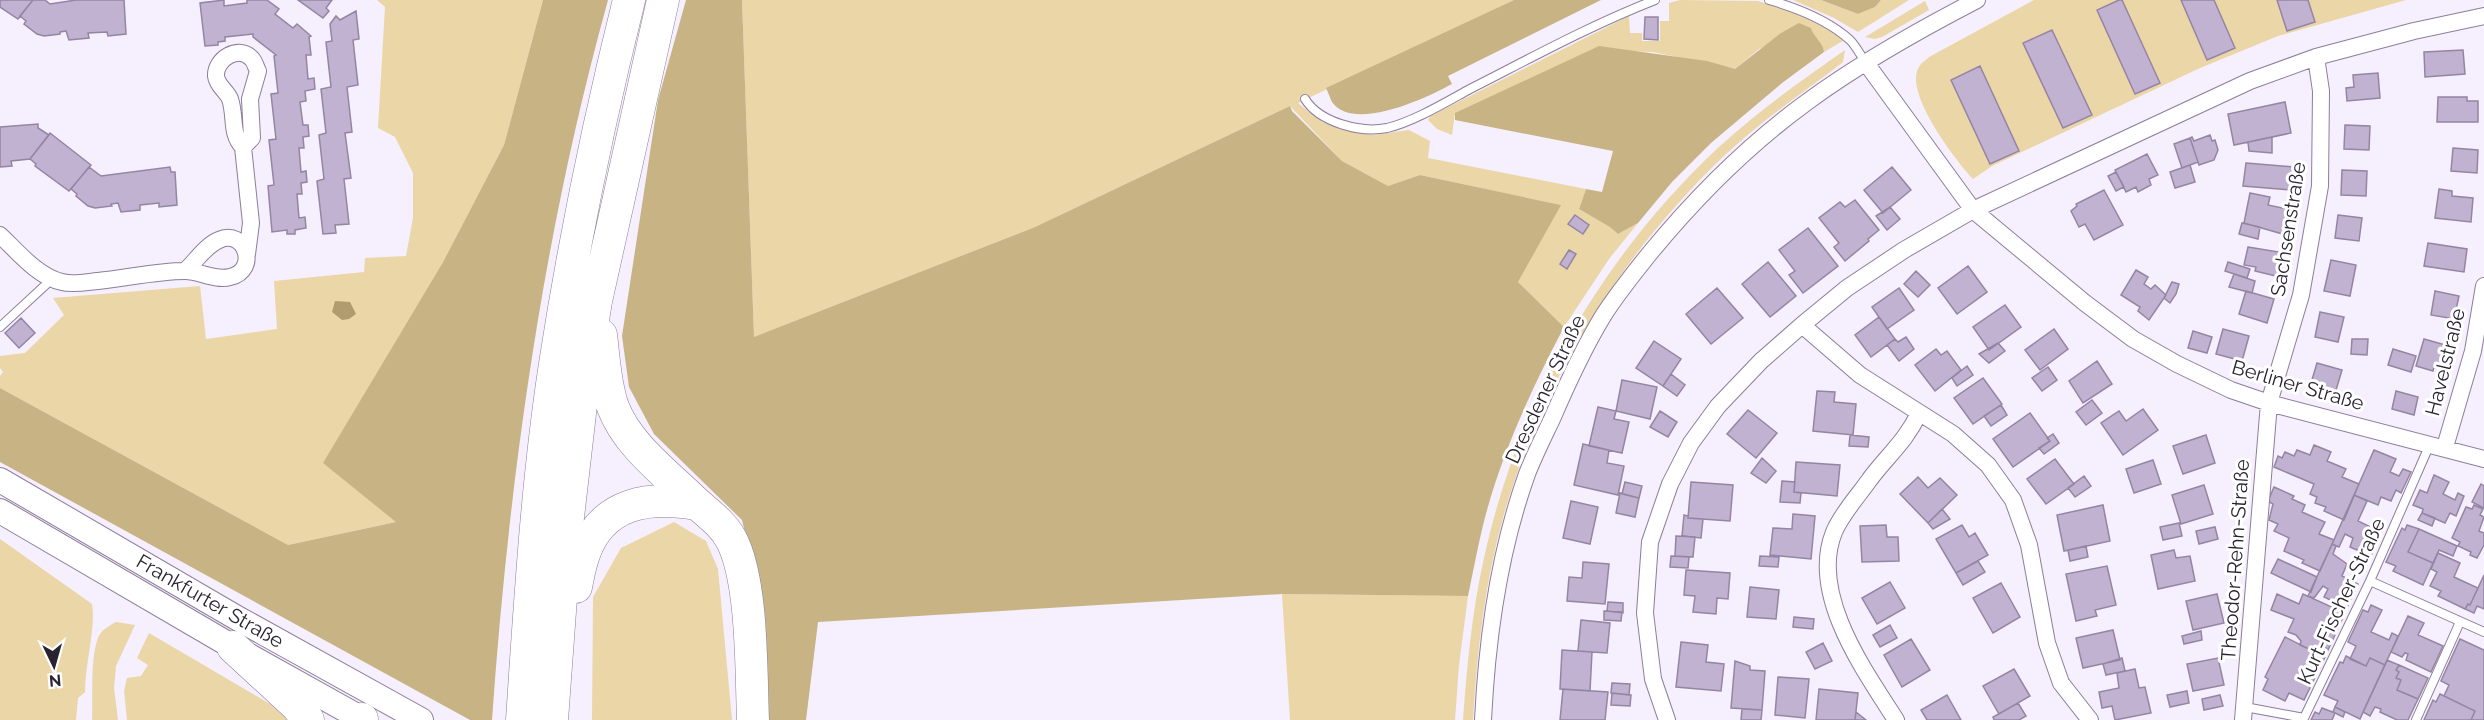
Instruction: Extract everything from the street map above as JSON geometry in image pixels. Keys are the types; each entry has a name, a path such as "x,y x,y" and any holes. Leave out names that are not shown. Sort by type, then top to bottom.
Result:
{"highway":[{"path":"522,720 535,542 555,366 602,110 629,0"},
{"path":"552,720 565,543 585,370 596,301 663,0"},
{"path":"596,301 613,408 628,435 696,504 713,516 731,540 743,573 750,639 753,720"},
{"path":"555,671 584,554 594,534 608,518 630,506 649,501 673,500 696,504"},
{"path":"233,647 297,706 308,720"}],"street":[{"name":"Dresdener Straße","path":"1483,720 1493,619 1506,547 1527,475 1577,362 1604,314 1632,275 1686,210 1727,169 1808,101 1941,18 1977,0"},
{"path":"1667,720 1653,679 1645,613 1650,542 1670,484 1691,443 1718,406 1761,361 1802,325 1847,288 1904,250 1972,210 2250,81 2316,57 2414,31 2484,16"},
{"path":"0,235 42,273 62,282 84,283 185,271 229,278 244,270 248,262 251,223 243,147 236,139 229,95 220,86 216,76 219,63 229,54 238,53 252,59 258,71 249,99 252,138 243,147"},
{"name":"Sachsenstraße","path":"2270,403 2301,294 2320,186 2321,91 2316,57"},
{"name":"Berliner Straße","path":"1866,63 1972,210 2076,296 2133,339 2177,364 2231,390 2270,403 2438,445 2484,459"},
{"path":"185,271 218,240 229,238 237,240 243,245 247,254"},
{"name":"Havelstraße","path":"2438,445 2473,351 2484,286"},
{"path":"1802,325 1860,375 1953,434 1988,465 2013,500 2029,545 2047,643 2061,683 2090,720"},
{"name":"Theodor-Rehn-Straße","path":"2244,714 2254,563 2270,403"},
{"path":"1896,720 1846,637 1836,609 1829,578 1829,550 1835,530 1872,477 1909,433 1919,413"},
{"name":"Frankfurter Straße","path":"0,480 237,618 366,714"},
{"name":"Frankfurter Straße","path":"0,511 233,647 366,714 421,720"}],"lane":[{"path":"1305,99 1317,112 1347,125 1369,129 1389,127 1441,104 1615,16 1655,0"},
{"path":"1769,0 1792,7 1830,25 1851,41 1866,63"},
{"path":"0,327 52,278"},
{"name":"Kurt-Fischer-Straße","path":"2244,714 2304,718 2438,445"},
{"path":"2370,581 2484,632"},
{"path":"2416,720 2460,622"}],"shaded area":[{"path":"377,0 543,0 504,145 442,264 396,522 288,545 0,388 0,376 3,372 0,368 0,356 25,353 64,315 53,298 200,286 206,339 277,329 274,281 364,272 365,258 406,256 413,218 413,173 395,137 378,128 385,7"},
{"path":"543,0 608,0 565,177 532,357 508,538 492,720 470,720 0,462 0,388 288,545 396,522 323,463 442,264 504,145"},
{"path":"686,0 742,0 754,337 1035,227 1290,106 1292,111 1342,161 1388,186 1420,175 1561,205 1518,282 1564,327 1531,394 1502,463 1484,521 1468,596 1282,594 818,622 806,720 769,720 765,614 742,520 654,434 629,387 622,336 658,100"},
{"path":"742,0 1514,0 1298,103 1322,122 1343,130 1373,135 1409,130 1430,141 1428,158 1586,189 1579,209 1611,227 1618,234 1638,223 1609,259 1564,327 1518,282 1560,205 1420,175 1388,186 1342,161 1290,106 1035,227 754,337"},
{"path":"1514,0 1601,0 1448,76 1452,84 1409,104 1391,110 1357,114 1342,111 1332,102 1326,88"},
{"path":"1680,0 1758,1 1803,16 1846,39 1824,52 1811,28 1759,49 1735,69 1653,52 1625,51 1455,113 1452,135 1437,129 1428,120 1430,116 1629,16 1630,33 1642,33 1642,41 1660,41 1660,21 1669,21 1669,3"},
{"path":"1793,0 1821,0 1858,14 1875,7 1881,0 1909,0 1858,32 1834,18"},
{"path":"1821,0 1881,0 1875,7 1858,14"},
{"path":"2034,0 2406,0 2278,36 2200,68 1992,166 1973,179 1944,142 1925,109 1918,93 1916,78 1919,67 1929,57"},
{"path":"1925,1 1929,10 1882,37 1875,39 1865,37"},
{"path":"1799,23 1811,28 1824,52 1782,83 1711,143 1672,182 1638,223 1618,234 1579,209 1586,189 1602,192 1613,151 1455,120 1455,113 1599,46 1707,61 1735,69 1781,33"},
{"path":"1845,50 1843,62 1753,130 1688,193 1620,276 1564,366 1521,463 1504,514 1497,539 1483,616 1473,720 1463,720 1476,598 1499,500 1542,388 1570,334 1602,284 1638,235 1677,190 1719,147 1749,121"},
{"path":"335,301 350,302 356,314 349,319 342,320 332,312"},
{"path":"674,522 706,541 718,569 732,720 592,720 593,597 621,548"},
{"path":"0,539 92,604 93,624 85,692 78,698 76,720 0,720"},
{"path":"1282,594 1468,596 1455,720 1290,720"},
{"path":"116,622 135,625 116,666 114,688 118,720 92,720 95,647 101,633"},
{"path":"149,633 270,704 288,720 127,720 124,691 127,678 141,676 148,665 137,658"}],"building":[{"path":"0,0 33,0 18,19 0,7"},
{"path":"33,0 45,0 50,4 76,0 124,0 126,34 108,36 107,32 88,33 89,38 69,40 66,31 44,36 37,34 24,24 26,21 20,16"},
{"path":"224,0 224,6 247,3 247,0 267,0 279,9 275,14 293,28 297,24 311,36 309,37 311,55 306,55 308,79 314,78 315,89 305,91 306,101 300,102 303,125 308,125 309,136 303,137 304,148 299,148 301,172 306,171 307,182 301,183 302,194 297,194 299,218 305,217 306,228 295,230 295,234 287,234 287,230 272,232 268,186 274,185 269,140 276,139 271,94 278,93 274,56 276,55 253,37 253,34 225,37 225,41 218,42 218,45 205,46 200,3"},
{"path":"298,0 332,0 326,8 329,11 323,18"},
{"path":"2122,0 2160,83 2135,94 2097,10"},
{"path":"2181,0 2214,0 2235,48 2207,60"},
{"path":"2277,0 2308,0 2315,22 2287,31"},
{"path":"356,11 359,39 353,40 358,85 347,87 352,132 345,133 351,178 344,179 349,224 335,225 336,233 323,234 317,181 324,179 319,135 326,133 321,89 331,87 326,42 332,41 330,24 336,16 340,20"},
{"path":"1645,17 1658,17 1658,40 1644,39"},
{"path":"2052,30 2092,115 2063,128 2023,43"},
{"path":"2463,50 2465,74 2425,77 2424,52"},
{"path":"1980,66 2019,151 1990,164 1951,80"},
{"path":"2378,73 2380,98 2347,101 2346,88 2354,87 2353,75"},
{"path":"2438,97 2467,97 2467,101 2478,101 2478,122 2437,122"},
{"path":"2285,102 2291,133 2234,145 2228,114"},
{"path":"38,124 38,128 49,135 30,159 11,161 12,166 0,167 0,127"},
{"path":"2345,125 2370,126 2369,150 2344,149"},
{"path":"50,133 91,165 69,191 35,166 36,164 30,159"},
{"path":"2210,135 2212,141 2215,140 2218,150 2214,160 2199,165 2190,138 2192,137 2194,141"},
{"path":"2272,137 2272,153 2249,151 2248,142"},
{"path":"2190,138 2198,162 2182,168 2174,144"},
{"path":"2453,148 2478,150 2477,173 2451,171"},
{"path":"2147,154 2158,175 2149,179 2151,185 2138,192 2136,187 2126,192 2115,170"},
{"path":"2246,163 2294,167 2292,190 2243,186"},
{"path":"2190,165 2195,182 2175,188 2170,172"},
{"path":"89,167 101,176 170,167 171,172 175,172 177,205 159,207 159,203 140,205 140,210 121,212 118,203 95,208 88,206 71,189"},
{"path":"1892,167 1911,190 1883,213 1864,190"},
{"path":"2342,170 2367,171 2366,196 2341,195"},
{"path":"2116,172 2124,187 2116,191 2108,176"},
{"path":"2439,189 2452,191 2452,196 2473,198 2471,222 2435,218"},
{"path":"2104,190 2123,225 2094,240 2085,224 2079,227 2071,211 2077,206 2076,204"},
{"path":"2250,193 2270,197 2268,205 2292,210 2286,235 2244,223"},
{"path":"1855,200 1879,230 1845,261 1834,247 1839,243 1819,218 1840,202 1845,207"},
{"path":"1890,207 1900,219 1887,230 1876,216"},
{"path":"1575,215 1589,225 1583,234 1568,224"},
{"path":"2338,215 2362,218 2359,241 2335,238"},
{"path":"2242,223 2260,227 2258,239 2239,234"},
{"path":"1808,228 1838,266 1803,293 1789,275 1795,271 1779,250"},
{"path":"2428,243 2467,249 2464,272 2424,266"},
{"path":"2248,247 2285,253 2280,277 2255,271 2256,267 2244,265"},
{"path":"1569,250 1576,254 1567,269 1560,264"},
{"path":"2331,260 2356,265 2350,296 2324,291"},
{"path":"1768,262 1796,296 1770,317 1742,284"},
{"path":"2228,262 2250,269 2247,278 2225,271"},
{"path":"1968,266 1987,292 1957,314 1938,288"},
{"path":"2136,270 2148,277 2144,284 2151,289 2155,285 2166,295 2149,320 2138,311 2140,307 2121,295"},
{"path":"1916,271 1930,285 1918,297 1904,284"},
{"path":"2234,274 2255,281 2252,293 2229,287"},
{"path":"2172,282 2179,284 2170,303 2164,298"},
{"path":"1717,288 1743,318 1711,344 1686,314"},
{"path":"1899,288 1914,310 1887,329 1872,307"},
{"path":"2246,291 2274,299 2267,323 2239,314"},
{"path":"2435,291 2459,296 2454,319 2431,315"},
{"path":"2005,305 2021,327 1989,350 1973,327"},
{"path":"2320,312 2344,317 2338,342 2315,337"},
{"path":"1879,317 1895,339 1871,357 1855,335"},
{"path":"21,318 35,333 19,348 5,333"},
{"path":"2054,329 2068,349 2040,370 2025,350"},
{"path":"2223,329 2249,336 2242,361 2216,354"},
{"path":"2193,331 2212,337 2207,353 2188,348"},
{"path":"1906,337 1914,349 1899,361 1887,345 1895,339 1898,342"},
{"path":"2352,339 2368,339 2367,355 2351,354"},
{"path":"2424,339 2449,346 2441,370 2434,367 2433,371 2416,366"},
{"path":"1654,341 1681,359 1663,386 1636,368"},
{"path":"1998,343 2005,351 1989,363 1979,354"},
{"path":"1936,349 1941,355 1947,351 1961,370 1935,391 1915,365"},
{"path":"2393,349 2416,356 2411,372 2388,365"},
{"path":"2097,361 2112,384 2083,403 2069,381"},
{"path":"2317,363 2342,370 2333,400 2308,393"},
{"path":"1967,366 1973,375 1957,386 1952,378"},
{"path":"2048,367 2057,380 2042,391 2032,378"},
{"path":"1671,374 1685,385 1677,396 1663,386"},
{"path":"1983,378 2002,404 1973,424 1954,398"},
{"path":"1622,380 1657,387 1650,419 1616,411"},
{"path":"1817,391 1835,392 1834,402 1856,404 1853,435 1813,431"},
{"path":"2396,391 2418,397 2414,415 2392,409"},
{"path":"2092,400 2102,413 2086,425 2076,412"},
{"path":"2001,405 2007,415 1991,426 1984,416"},
{"path":"1598,407 1616,411 1614,419 1629,422 1622,453 1589,446"},
{"path":"2143,409 2158,430 2123,455 2101,423 2119,411 2126,421"},
{"path":"1748,410 1777,433 1756,458 1727,434"},
{"path":"1660,411 1677,422 1668,437 1650,427"},
{"path":"2030,413 2050,441 2013,467 1993,439"},
{"path":"2053,434 2059,443 2044,454 2039,448 2050,441 2047,438"},
{"path":"1850,435 1869,437 1868,447 1849,446"},
{"path":"2206,435 2215,463 2183,474 2173,446"},
{"path":"1583,444 1609,450 1607,463 1624,466 1618,495 1574,485"},
{"path":"2314,445 2331,452 2327,461 2346,469 2342,477 2359,484 2344,520 2324,511 2326,507 2315,503 2317,497 2310,494 2314,484 2274,467 2278,456 2282,458 2285,452 2294,456 2297,450 2310,455"},
{"path":"2374,450 2396,459 2390,472 2399,476 2403,469 2411,472 2401,493 2396,490 2391,501 2381,497 2378,505 2354,495"},
{"path":"1762,458 1776,471 1766,483 1751,473"},
{"path":"2055,459 2074,484 2046,504 2027,479"},
{"path":"2153,460 2161,484 2134,493 2126,469"},
{"path":"1796,462 1840,465 1837,496 1794,492"},
{"path":"2434,475 2449,482 2443,494 2455,500 2458,493 2464,496 2456,516 2450,513 2445,523 2422,513 2423,509 2413,505 2420,490 2427,493"},
{"path":"2084,476 2091,486 2075,497 2068,488"},
{"path":"1918,477 1928,488 1940,478 1957,495 1928,523 1900,494"},
{"path":"1782,481 1795,482 1794,492 1801,493 1800,503 1780,502"},
{"path":"1625,482 1642,486 1639,498 1622,494"},
{"path":"1691,482 1733,485 1730,521 1688,518"},
{"path":"2481,484 2484,486 2484,508 2472,502"},
{"path":"2204,485 2213,514 2181,524 2172,495"},
{"path":"2274,487 2294,496 2292,499 2305,505 2302,512 2325,522 2319,534 2334,540 2320,571 2302,563 2304,560 2284,551 2289,538 2274,531 2278,524 2269,520 2273,504 2268,501"},
{"path":"1620,493 1639,498 1635,517 1616,513"},
{"path":"2354,495 2367,501 2358,521 2381,532 2371,556 2350,547 2353,538 2345,534 2339,547 2332,544"},
{"path":"1571,501 1598,507 1590,544 1563,538"},
{"path":"2103,505 2110,541 2064,551 2057,515"},
{"path":"2474,505 2483,509 2480,515 2484,517 2479,531 2484,533 2484,545 2477,558 2470,555 2471,552 2458,546 2460,542 2452,538 2466,507 2472,509"},
{"path":"1942,509 1950,519 1933,529 1928,523"},
{"path":"2422,513 2435,518 2432,526 2418,520"},
{"path":"1793,514 1815,516 1811,559 1770,555 1773,528 1792,529"},
{"path":"1684,515 1688,518 1703,519 1701,538 1682,536"},
{"path":"2179,523 2182,536 2163,540 2160,527"},
{"path":"1886,525 1887,537 1898,537 1899,561 1862,562 1860,526"},
{"path":"1962,525 1969,537 1975,533 1988,555 1956,573 1936,539"},
{"path":"2407,525 2419,529 2408,552 2433,563 2423,585 2393,571 2396,566 2386,562 2402,528 2405,530"},
{"path":"2215,527 2218,539 2199,544 2196,531"},
{"path":"2419,529 2457,546 2453,556 2439,550 2433,563 2408,552"},
{"path":"1676,536 1695,537 1693,557 1675,556"},
{"path":"2332,544 2336,546 2333,554 2347,564 2342,576 2358,584 2347,608 2324,597 2328,589 2323,586 2314,598 2308,596"},
{"path":"2086,546 2088,557 2070,561 2068,550"},
{"path":"2174,550 2176,558 2190,556 2195,581 2158,589 2151,555"},
{"path":"2438,553 2460,563 2454,577 2478,588 2470,605 2468,604 2465,609 2438,596 2441,591 2430,586 2437,572 2431,569"},
{"path":"1671,556 1689,557 1688,568 1670,567"},
{"path":"1760,556 1779,557 1778,567 1759,566"},
{"path":"2278,559 2317,577 2311,592 2271,573"},
{"path":"1978,561 1985,572 1963,585 1956,573"},
{"path":"1583,562 1609,564 1605,604 1567,601 1569,577 1582,578"},
{"path":"2107,566 2116,605 2095,610 2097,616 2076,621 2066,574"},
{"path":"1686,570 1730,573 1728,599 1717,598 1716,614 1693,612 1695,596 1684,595"},
{"path":"2484,575 2484,609 2477,606 2474,613 2465,609 2468,604 2470,605"},
{"path":"1890,582 1905,608 1877,624 1862,598"},
{"path":"2001,583 2020,617 1993,633 1973,598"},
{"path":"1750,587 1779,590 1776,619 1747,617"},
{"path":"2217,594 2224,623 2193,630 2186,601"},
{"path":"2277,594 2299,604 2303,594 2345,613 2328,650 2326,648 2322,655 2300,645 2301,641 2296,635 2288,632 2294,619 2271,610"},
{"path":"1608,602 1623,603 1623,613 1607,611"},
{"path":"2371,605 2382,610 2371,632 2389,640 2392,633 2398,636 2385,665 2370,658 2366,666 2350,659 2356,646 2348,642 2363,610 2368,612"},
{"path":"1604,611 1622,612 1621,621 1604,620"},
{"path":"2408,616 2424,623 2418,635 2443,646 2431,672 2406,660 2408,654 2405,653 2402,657 2391,652"},
{"path":"1794,617 1814,619 1813,629 1793,627"},
{"path":"1581,620 1610,623 1607,653 1578,651"},
{"path":"1890,625 1897,638 1880,647 1873,635"},
{"path":"2113,630 2120,660 2083,668 2076,638"},
{"path":"2201,631 2202,640 2184,644 2182,636"},
{"path":"2285,637 2325,657 2304,700 2289,693 2285,701 2263,690 2268,679 2265,677"},
{"path":"1911,639 1930,670 1902,687 1884,655"},
{"path":"2460,639 2484,650 2484,720 2471,720 2475,711 2444,696 2449,685 2441,681"},
{"path":"1681,642 1708,645 1706,662 1724,664 1721,691 1676,687"},
{"path":"1823,643 1832,661 1815,669 1806,652"},
{"path":"1562,650 1592,652 1590,691 1560,689"},
{"path":"2346,656 2366,666 2370,658 2385,665 2360,719 2335,707 2338,701 2324,695 2340,662 2343,663"},
{"path":"2122,658 2125,671 2106,675 2103,664"},
{"path":"2218,658 2224,685 2193,691 2187,664"},
{"path":"2387,660 2399,665 2396,678 2401,680 2397,690 2418,699 2408,720 2397,720 2375,707 2370,716 2363,712"},
{"path":"1735,661 1750,666 1750,670 1765,671 1762,710 1731,708"},
{"path":"2399,665 2428,678 2418,699 2397,690 2401,680 2396,678"},
{"path":"2014,669 2030,696 1999,714 1983,686"},
{"path":"2135,669 2139,688 2145,687 2151,713 2115,720 2112,706 2102,708 2099,692 2119,688 2117,673"},
{"path":"1778,677 1809,679 1805,718 1775,715"},
{"path":"1612,683 1630,684 1629,695 1611,693"},
{"path":"1563,689 1608,692 1605,720 1560,720"},
{"path":"1819,689 1858,693 1855,720 1816,720"},
{"path":"2187,691 2189,703 2170,707 2167,695"},
{"path":"1612,693 1631,695 1630,706 1611,705"},
{"path":"2440,694 2475,711 2471,720 2424,720 2433,700 2436,702"},
{"path":"1947,695 1961,720 1927,720 1921,710"},
{"path":"2220,695 2223,706 2204,710 2202,699"},
{"path":"2018,703 2026,716 2019,720 1994,720 1993,717"},
{"path":"2335,707 2345,712 2343,717 2333,712"},
{"path":"2322,708 2335,713 2332,720 2311,720 2315,712 2319,714"},
{"path":"1742,709 1762,710 1761,720 1741,720"},
{"path":"1856,712 1866,720 1855,720"}]}
